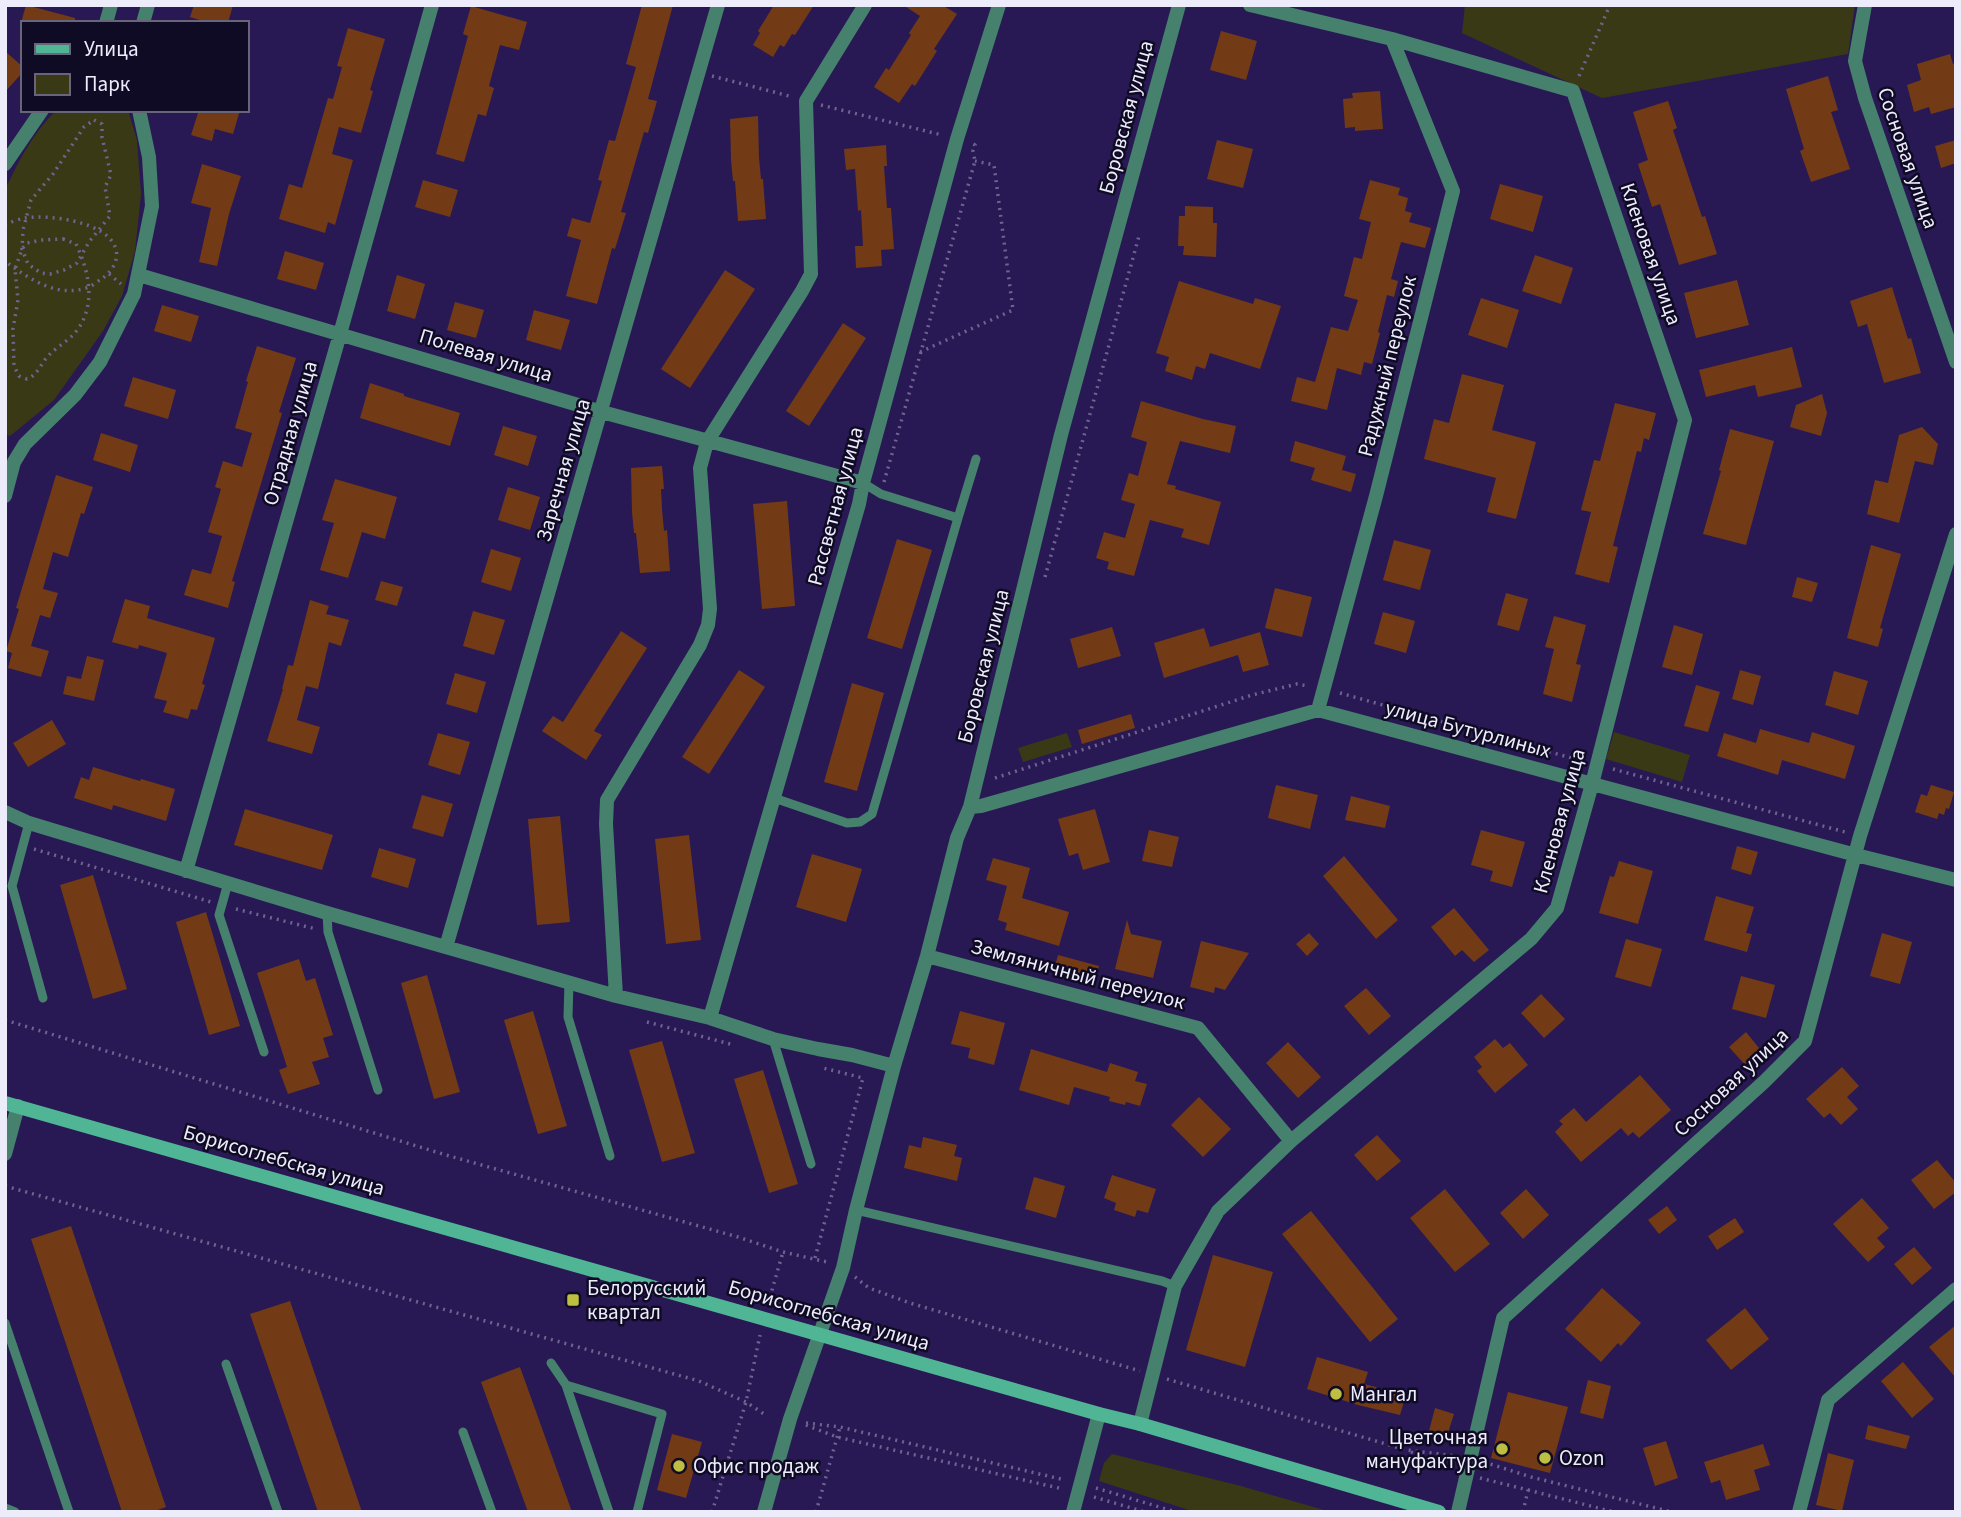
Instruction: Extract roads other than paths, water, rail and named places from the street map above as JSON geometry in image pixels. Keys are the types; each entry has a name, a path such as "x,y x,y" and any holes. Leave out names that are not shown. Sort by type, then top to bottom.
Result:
{"street":[{"name":"Отрадная улица","path":"186,871 432,5"},
{"name":"Заречная улица","path":"446,947 718,5"},
{"path":"616,996 607,800 700,645 708,625 710,609 700,468 708,442 811,274 806,101 865,5"},
{"name":"Рассветная улица","path":"710,1018 859,505 957,139 999,5"},
{"name":"Боровская улица","path":"764,1512 790,1420 843,1268 894,1066 928,956 957,838 970,807 1060,435 1179,5"},
{"path":"1250,5 1392,39"},
{"name":"Сосновая улица","path":"1865,5 1855,61 1865,98 1956,362"},
{"name":"Кленовая улица","path":"1140,1424 1175,1286 1218,1212 1291,1141 1531,939 1557,908 1592,784 1685,419 1573,90 1392,39"},
{"name":"Радужный переулок","path":"1318,710 1376,496 1453,191 1392,39"},
{"path":"5,164 41,112"},
{"path":"5,496 10,460 75,395 100,362 134,295 152,206 149,157 139,112"},
{"name":"Полевая улица","path":"139,275 602,412 863,483"},
{"name":"Сосновая улица","path":"1458,1512 1503,1318 1765,1082 1805,1041 1864,823 1956,534"},
{"path":"970,807 1318,710"},
{"name":"улица Бутурлиных","path":"1318,710 1956,880"},
{"path":"5,812 29,823 186,871 616,996 710,1018 773,1039 894,1066"},
{"name":"Земляничный переулок","path":"928,956 1198,1028 1291,1141"},
{"path":"5,1154 12,1105"},
{"name":"Борисоглебская улица","path":"12,1105 1140,1424 1439,1512"},
{"path":"1799,1512 1828,1400 1956,1289"},
{"path":"1073,1512 1099,1414"}],"lane":[{"path":"774,798 847,823 860,822 872,814 976,459"},
{"path":"863,483 881,494 958,518"},
{"path":"29,823 12,887 43,998"},
{"path":"228,883 219,915 264,1052"},
{"path":"327,913 328,932 378,1090"},
{"path":"569,982 568,1017 611,1156"},
{"path":"773,1039 811,1164"},
{"path":"856,1210 1175,1286"},
{"path":"5,1323 69,1512"},
{"path":"551,1363 566,1385 609,1512"},
{"path":"226,1364 278,1512"},
{"path":"566,1385 662,1414 637,1512"},
{"path":"463,1432 492,1512"},
{"path":"5,1508 15,1512"}],"place":[{"name":"Белорусский квартал","path":"573,1300"},
{"name":"Мангал","path":"1336,1394"},
{"name":"Цветочная мануфактура","path":"1502,1449"},
{"name":"Ozon","path":"1545,1458"},
{"name":"Офис продаж","path":"679,1466"}]}
